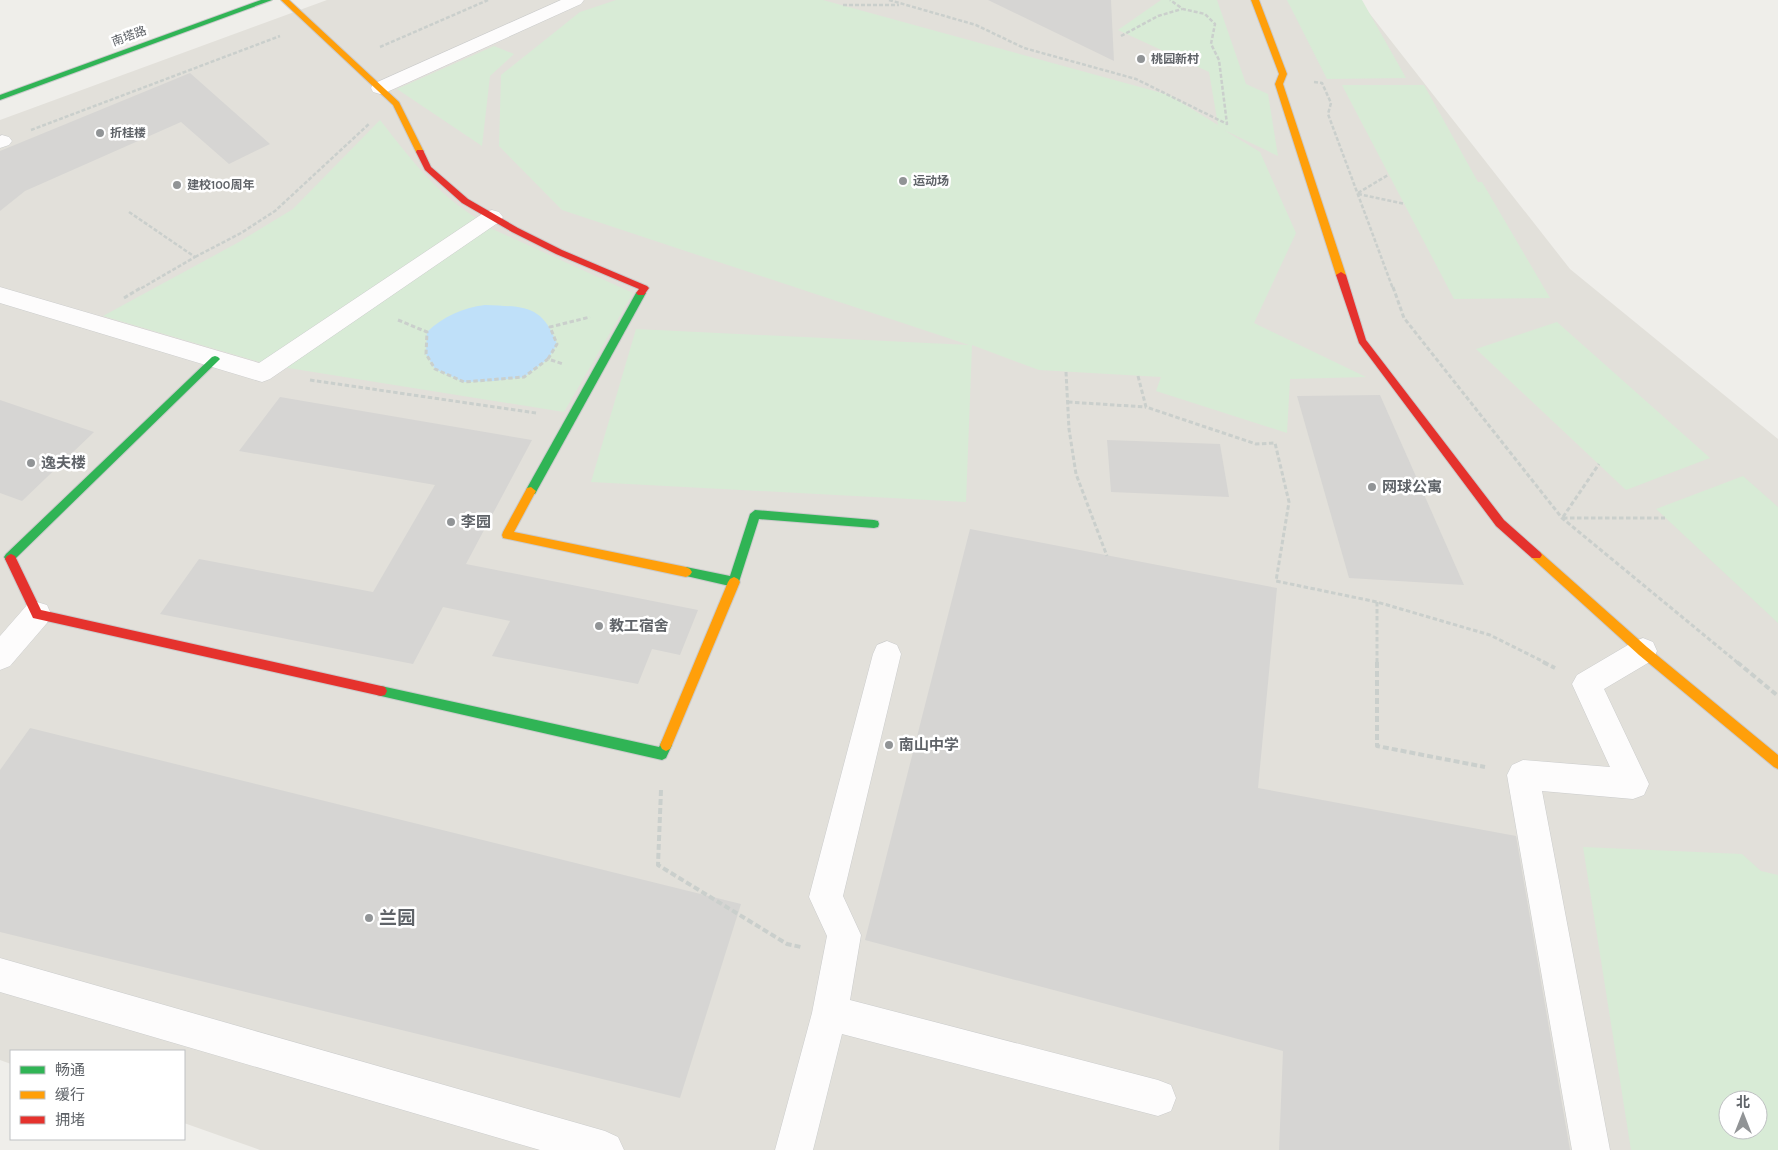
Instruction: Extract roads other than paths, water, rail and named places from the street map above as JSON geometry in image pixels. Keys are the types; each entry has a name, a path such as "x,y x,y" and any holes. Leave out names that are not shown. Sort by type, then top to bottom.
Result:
{"street":[{"name":"南塔路","path":"0,98 268,0"},
{"path":"285,0 393,101 428,168 466,201 492,217 559,252 644,288 507,535 734,582"},
{"path":"380,88 575,0"},
{"path":"1254,0 1283,74 1279,84 1362,341 1500,523 1643,651 1778,763"},
{"path":"0,295 262,373 492,217"},
{"path":"37,614 10,557 215,358"},
{"path":"37,614 662,754 734,582 755,514 874,524"},
{"path":"0,657 37,614"},
{"path":"1590,1150 1523,775 1633,784 1587,684 1643,651"},
{"path":"794,1150 830,1013 844,935 826,897 887,654"},
{"path":"0,975 605,1150"},
{"path":"830,1013 1158,1098"}],"water":[{"path":"485,305 511,306 530,310 545,321 557,344 548,359 524,377 494,381 464,382 435,369 426,354 427,332 440,321 454,314 469,308"}],"place":[{"name":"桃园新村","path":"1141,59"},
{"name":"折桂楼","path":"100,133"},
{"name":"运动场","path":"903,181"},
{"name":"建校100周年","path":"177,185"},
{"name":"逸夫楼","path":"31,463"},
{"name":"网球公寓","path":"1372,487"},
{"name":"李园","path":"451,522"},
{"name":"教工宿舍","path":"599,626"},
{"name":"南山中学","path":"889,745"},
{"name":"兰园","path":"369,918"}]}
